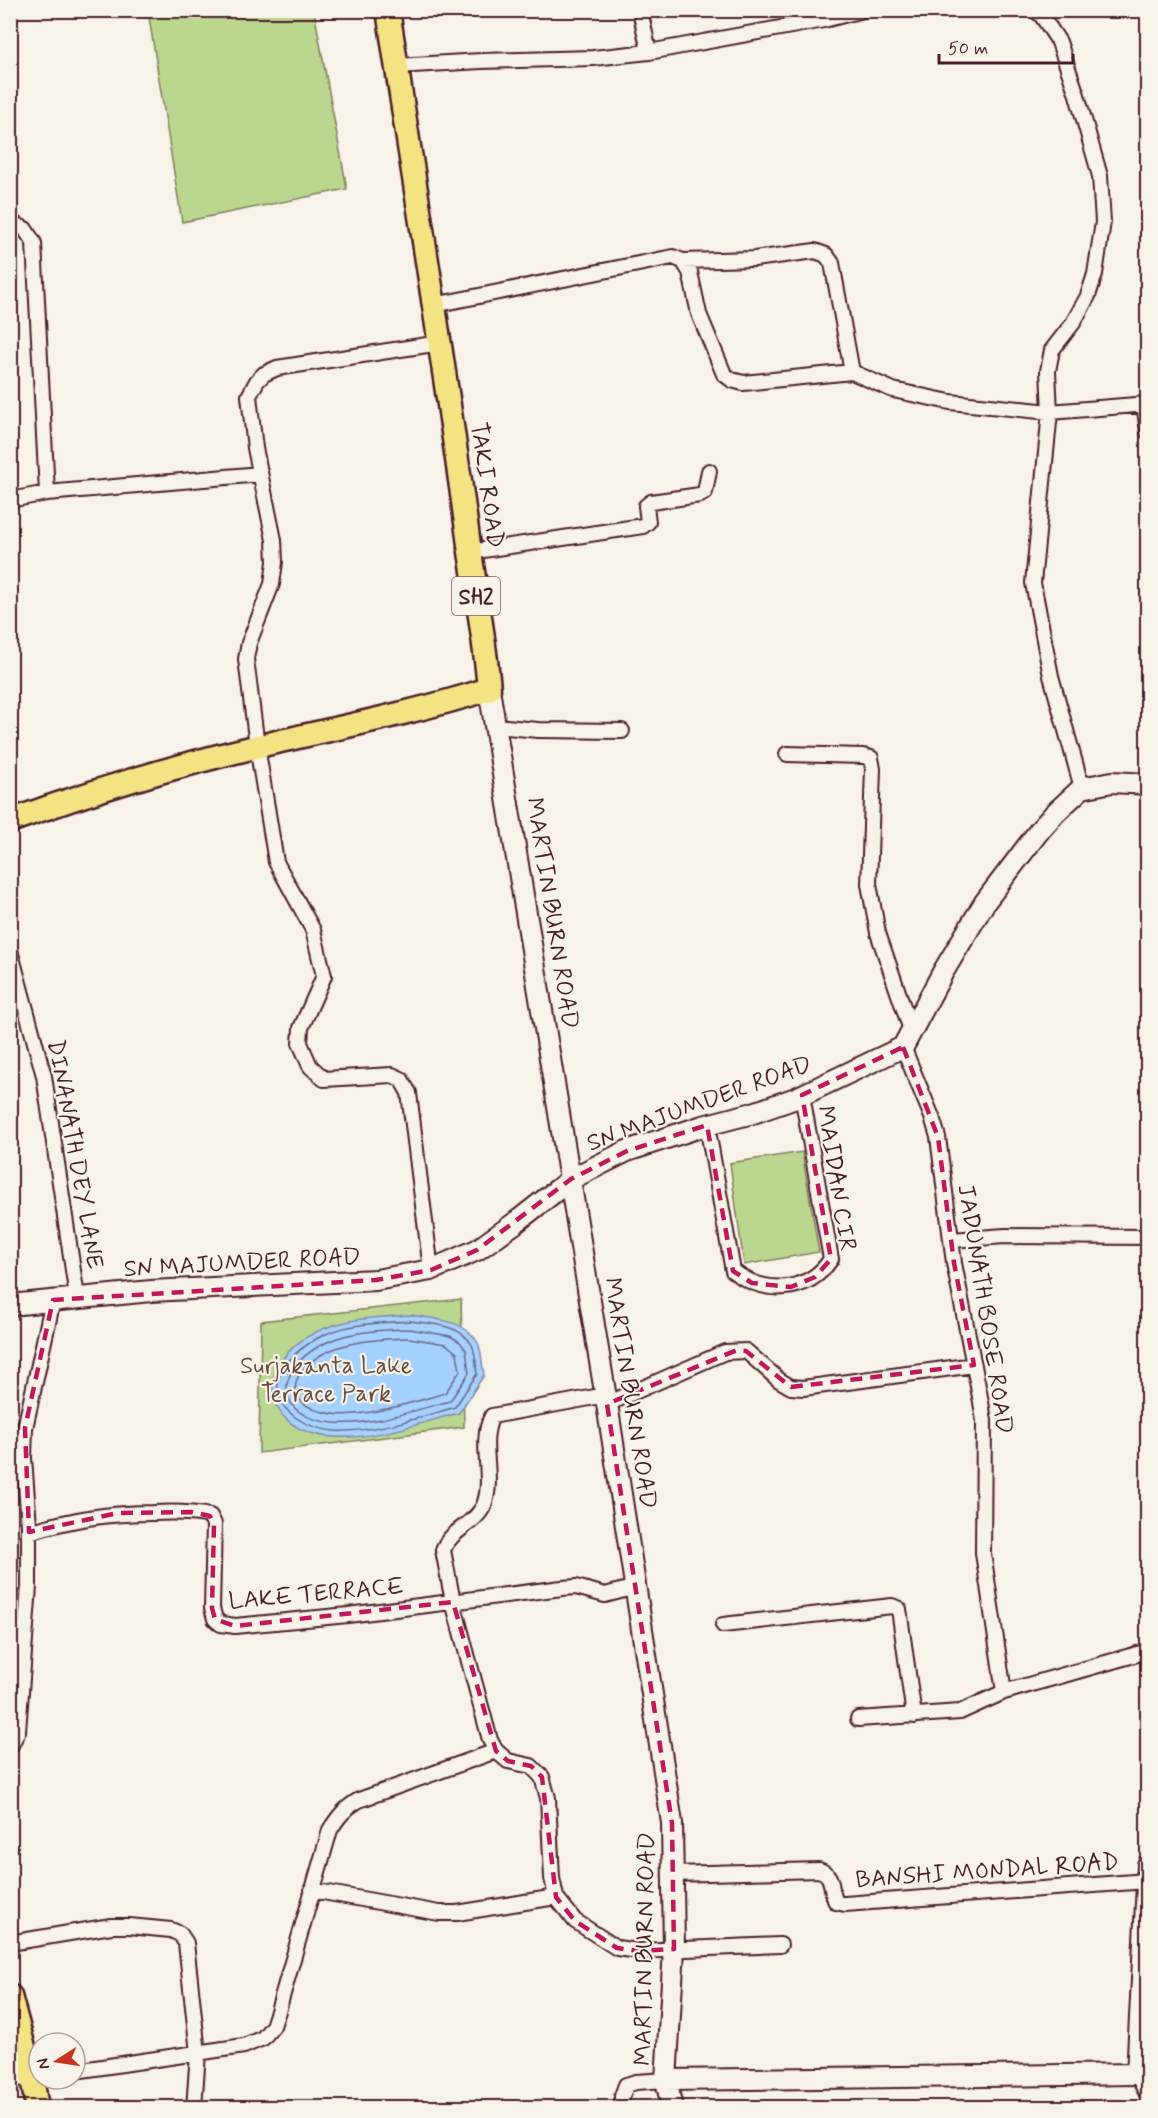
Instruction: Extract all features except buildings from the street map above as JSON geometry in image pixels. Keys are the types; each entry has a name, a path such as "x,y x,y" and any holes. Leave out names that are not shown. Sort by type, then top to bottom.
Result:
{"main road":[{"name":"TAKI ROAD","path":"388,10 440,342 486,652 489,689"},
{"path":"10,821 69,800 257,746 394,715 489,689"},
{"name":"MARTIN BURN ROAD","path":"489,689 607,1400 672,1823 674,1948 666,2080 672,2108"},
{"path":"907,1038 985,902 1038,831 1082,788 1112,782 1148,783"},
{"name":"SN MAJUMDER ROAD","path":"10,1305 151,1291 376,1280 431,1270 477,1250 571,1179 627,1151 753,1113 802,1095 907,1038"},
{"path":"666,2080 1137,2073 1148,1865"},
{"path":"10,1996 27,2078"},
{"path":"31,2091 37,2108"}],"street":[{"path":"640,10 649,52"},
{"path":"396,66 593,58 649,52 824,20 863,10"},
{"path":"1035,10 1042,16 1059,42 1077,95 1100,176 1103,222 1095,274 1088,296 1073,323 1052,350 1048,371 1050,412 1033,583 1051,676 1082,788"},
{"path":"10,222 25,229 34,243 47,493"},
{"path":"434,305 673,258 682,261 754,259 815,251 826,255 832,263 852,372"},
{"path":"682,261 690,272 699,314 724,374 732,380 743,383 852,372 893,390 950,402 1050,412 1146,404 1148,432"},
{"path":"431,1270 409,1093 401,1079 392,1075 324,1079 310,1066 300,1043 302,1028 324,976 313,930 276,861 257,746 246,659 249,643 272,584 275,562 274,540 255,448 249,396 256,381 277,368 440,342"},
{"path":"470,552 643,526 648,522 646,506 651,502 705,492 709,471"},
{"path":"10,500 47,493 260,474"},
{"path":"496,726 538,730 622,731"},
{"name":"JADUNATH BOSE ROAD","path":"787,754 863,756 871,759 873,769 869,884 878,933 907,1038 938,1137 951,1240 984,1421 983,1553 1004,1692"},
{"name":"DINANATH DEY LANE","path":"10,950 44,1076 77,1297"},
{"name":"MAIDAN CIR","path":"707,1125 733,1271 752,1283 791,1287 815,1277 825,1269 831,1259 802,1095"},
{"path":"951,1240 1005,1236 1148,1237"},
{"path":"10,1747 18,1731 17,1650 29,1586 25,1428 53,1300"},
{"path":"780,1945 638,1951 617,1948 574,1921 556,1897 552,1878 548,1798 542,1777 531,1766 508,1761 496,1751 490,1740 453,1602 443,1550 446,1542 482,1510 485,1502 487,1490 485,1433 492,1416 607,1400 725,1352 737,1350 746,1351 790,1387 803,1388 974,1365"},
{"name":"LAKE TERRACE","path":"29,1532 65,1521 118,1513 191,1512 210,1516 214,1524 212,1608 215,1618 221,1623 236,1626 348,1615 562,1588 576,1587 605,1595 636,1587"},
{"path":"723,1625 892,1606 899,1609 914,1716"},
{"path":"858,1719 960,1712 1004,1692 1148,1651"},
{"path":"87,2069 244,2046 263,2038 273,2026 330,1830 339,1816 359,1800 496,1751"},
{"name":"BANSHI MONDAL ROAD","path":"673,1874 819,1870 826,1872 831,1879 832,1894 836,1902 845,1904 1039,1887 1147,1881"},
{"path":"312,1890 439,1913 458,1913 556,1897"},
{"path":"10,1943 111,1926 171,1930 180,1934 186,1943 198,2053 194,2108"},
{"path":"1137,2073 1148,2096"},
{"path":"622,2108 622,2096 626,2085 666,2080"}],"highlighted area":[{"path":"903,1047 938,1137 954,1263 974,1365 791,1387 746,1351 737,1350 607,1404 672,1823 674,1949 638,1951 617,1948 575,1921 556,1897 542,1777 531,1766 508,1761 496,1751 453,1602 235,1626 215,1619 212,1608 214,1524 210,1516 191,1512 118,1513 29,1532 25,1428 53,1300 376,1280 431,1270 477,1250 571,1179 627,1151 707,1125 733,1271 752,1283 791,1287 815,1277 831,1259 802,1095"}],"green space":[{"path":"148,11 314,11 347,189 182,222"},
{"path":"802,1152 819,1252 744,1265 730,1163"},
{"name":"Surjakanta Lake Terrace Park","path":"461,1299 464,1427 259,1453 261,1321"}],"water":[{"name":"Surjakanta Lake Terrace Park","path":"411,1315 448,1321 465,1329 478,1343 484,1375 459,1413 381,1433 333,1437 309,1432 291,1423 279,1410 273,1394 274,1378 281,1361 295,1345 327,1327 363,1319"}]}
